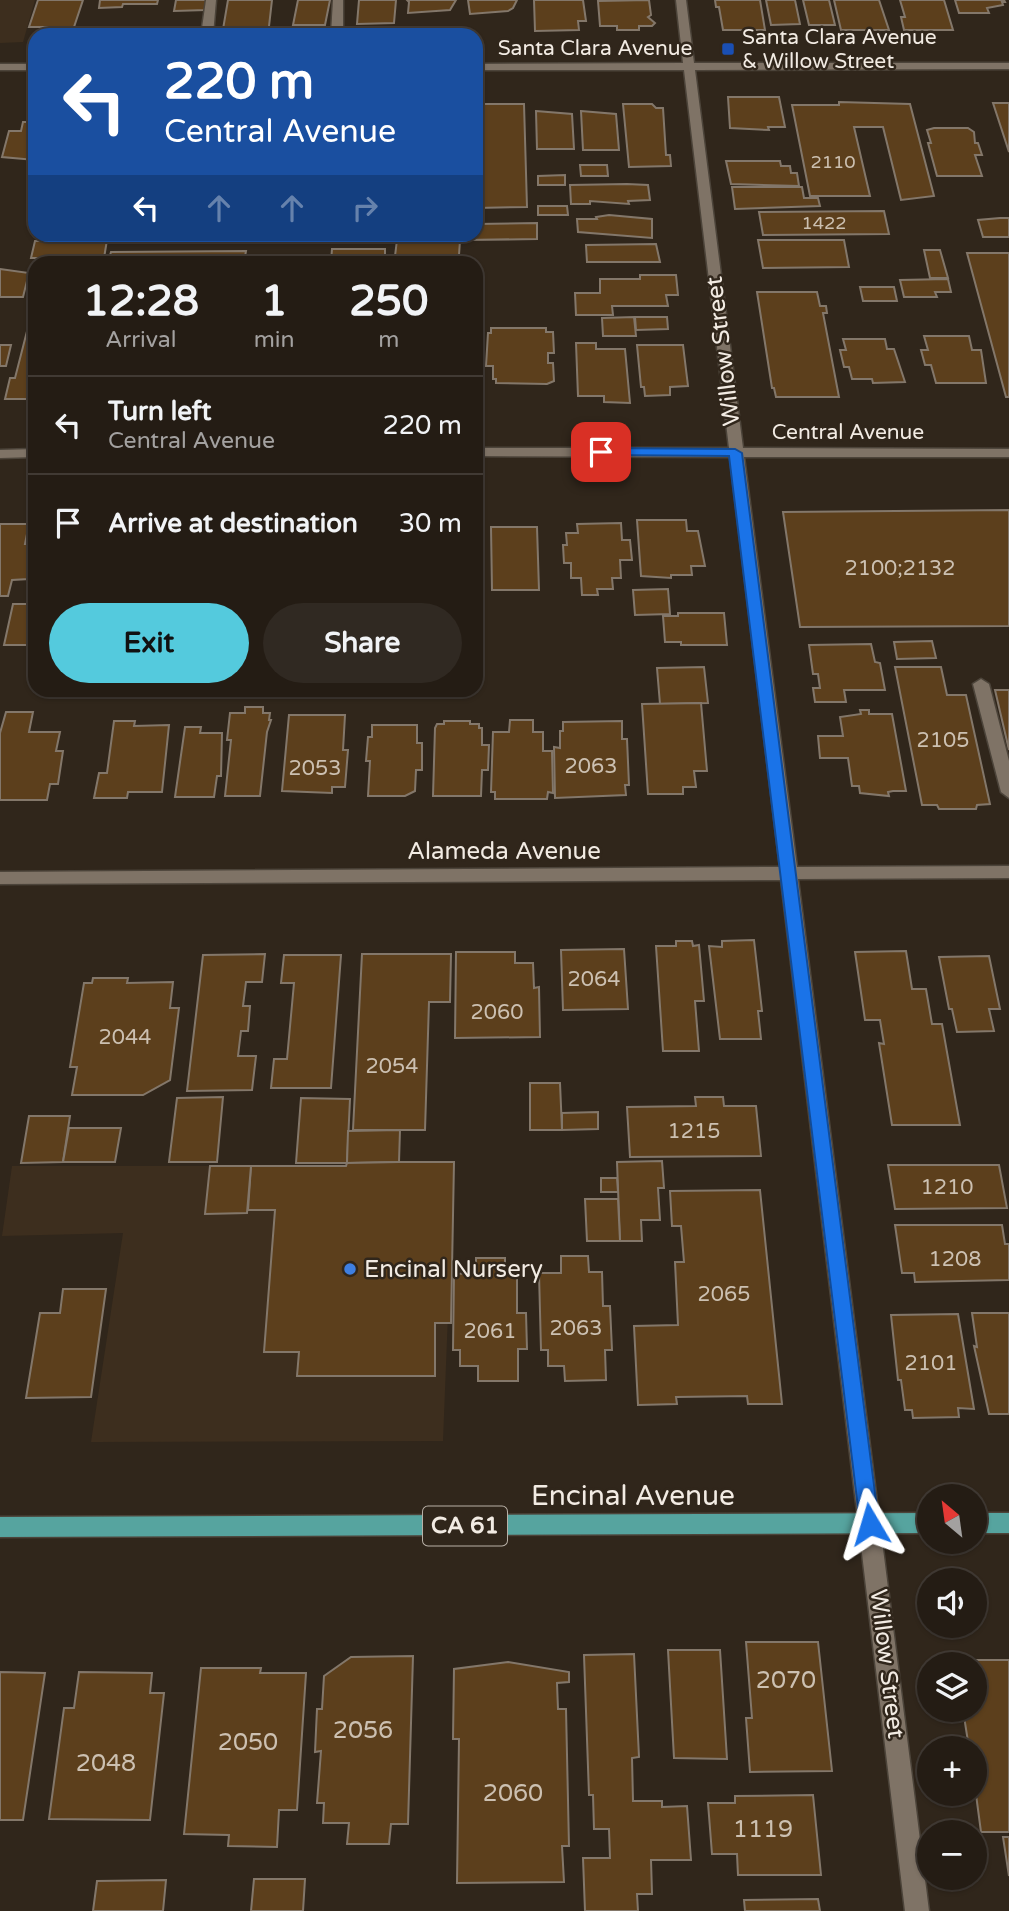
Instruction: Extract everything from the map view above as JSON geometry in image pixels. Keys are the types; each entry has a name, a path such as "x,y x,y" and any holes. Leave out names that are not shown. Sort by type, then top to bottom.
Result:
{"main road":[{"name":"Encinal Avenue","path":"0,1527 917,1524"},
{"path":"987,1524 1009,1524"}],"street":[{"path":"208,28 211,0"},
{"path":"337,28 338,0"},
{"name":"Willow Street","path":"681,0 917,1911"},
{"name":"Santa Clara Avenue","path":"483,67 1009,66"},
{"path":"0,67 28,67"},
{"name":"Central Avenue","path":"483,452 1009,453"},
{"path":"0,454 28,453"},
{"path":"981,684 1009,792"},
{"name":"Alameda Avenue","path":"0,878 1009,872"}],"shaded area":[{"path":"0,0 35,0 23,42 0,43"},
{"name":"Encinal Nursery","path":"454,1162 443,1441 91,1442 123,1233 2,1236 12,1166 346,1166"}],"building":[{"path":"38,0 83,0 74,27 29,27"},
{"path":"100,0 158,0 157,4 123,4 122,7 99,8"},
{"path":"176,0 208,0 206,10 174,11"},
{"path":"228,0 272,0 269,28 223,28"},
{"path":"298,0 330,0 325,25 293,25"},
{"path":"359,0 396,0 394,23 357,24"},
{"path":"407,0 456,0 450,10 408,13"},
{"path":"468,0 517,0 508,11 470,14"},
{"path":"534,0 583,0 586,21 578,21 579,30 535,31"},
{"path":"649,0 651,15 648,17 655,23 652,26 639,26 639,30 617,30 617,26 600,26 598,1"},
{"path":"715,0 760,0 765,30 723,30"},
{"path":"766,0 795,0 800,24 771,25"},
{"path":"803,0 829,0 835,25 809,25"},
{"path":"834,0 879,0 889,30 841,30"},
{"path":"900,0 944,0 953,30 904,30 901,17 905,17"},
{"path":"955,0 1005,2 1002,2 1003,5 987,8 989,13 959,13"},
{"path":"728,97 779,97 785,127 768,127 769,130 730,128"},
{"path":"839,102 910,104 934,196 901,200 883,127 854,127 870,196 810,196 792,105 839,105"},
{"path":"993,103 1009,103 1009,152"},
{"path":"483,104 524,104 527,207 483,208"},
{"path":"623,104 652,104 656,108 663,108 666,155 670,155 671,166 629,167"},
{"path":"536,111 572,114 574,149 537,149"},
{"path":"581,111 616,114 619,150 583,150"},
{"path":"23,122 28,122 28,159 2,157 9,131 21,131"},
{"path":"968,128 974,132 975,143 978,143 982,155 975,155 982,176 937,176 927,130"},
{"path":"726,161 780,161 781,166 790,166 791,173 797,173 799,186 731,184"},
{"path":"580,165 607,165 608,176 581,176"},
{"path":"565,175 565,185 538,185 538,176"},
{"path":"570,185 648,185 650,200 628,201 629,204 590,201 590,204 571,204"},
{"path":"732,187 802,187 804,198 818,198 820,206 735,209"},
{"path":"538,206 567,206 568,215 538,215"},
{"path":"884,211 889,234 763,235 759,212"},
{"path":"609,215 652,219 652,238 578,232 577,219 597,219 596,217"},
{"path":"1009,218 1009,237 983,237 978,220"},
{"path":"537,223 537,239 483,240 483,224"},
{"path":"758,240 844,240 849,267 763,268"},
{"path":"35,242 107,242 104,256 31,256"},
{"path":"397,242 460,242 459,255 395,256"},
{"path":"656,244 660,262 587,262 586,245"},
{"path":"332,249 385,249 385,256 331,256"},
{"path":"924,250 940,250 948,278 930,278"},
{"path":"246,251 245,256 110,256 111,252"},
{"path":"967,253 1009,253 1009,397 1006,397"},
{"path":"0,269 28,273 23,297 0,297"},
{"path":"640,275 676,275 678,295 666,295 668,306 612,306 613,315 576,315 575,293 600,293 600,279 640,279"},
{"path":"948,279 951,292 935,292 937,297 904,297 900,280"},
{"path":"860,287 894,287 897,301 863,301"},
{"path":"757,292 817,292 820,306 826,306 827,313 823,313 839,397 776,397 772,388"},
{"path":"634,317 636,336 603,336 602,318"},
{"path":"635,317 667,317 668,329 636,330"},
{"path":"28,327 28,399 5,399 10,378 15,378"},
{"path":"491,328 546,328 546,332 553,332 554,353 548,353 548,363 553,363 554,381 547,384 496,383 496,379 493,379 493,366 486,366 488,333 491,333"},
{"path":"924,336 969,336 972,350 981,350 986,383 936,383 931,365 925,365 921,350 928,350"},
{"path":"843,339 885,339 887,349 894,349 905,382 873,383 872,379 852,379 849,367 844,367 840,350 846,350"},
{"path":"576,343 596,343 596,349 625,349 630,403 604,402 604,396 578,396"},
{"path":"0,345 11,345 6,366 0,366"},
{"path":"637,345 683,345 688,386 670,387 670,395 645,396 644,387 641,387"},
{"path":"1009,510 1009,626 800,627 783,512"},
{"path":"637,520 686,520 687,531 698,531 705,566 691,566 692,575 671,575 671,578 641,576"},
{"path":"621,523 622,540 630,540 632,560 620,560 621,578 612,578 613,589 597,589 598,595 582,595 581,578 571,578 571,563 564,563 563,545 567,545 566,533 578,533 577,524"},
{"path":"0,524 28,524 25,544 28,544 28,579 12,580 8,596 0,596"},
{"path":"491,527 537,527 539,590 492,590"},
{"path":"668,589 670,614 635,615 633,590"},
{"path":"13,604 28,604 28,645 4,645"},
{"path":"678,613 724,613 727,645 681,645 681,642 665,642 663,616 678,616"},
{"path":"932,641 936,658 897,659 894,642"},
{"path":"871,644 875,662 880,663 885,690 844,690 846,702 815,702 813,688 820,688 818,674 813,674 809,645"},
{"path":"704,667 708,703 660,704 657,668"},
{"path":"895,667 941,667 947,695 966,695 990,804 977,805 976,809 939,809 937,805 922,805"},
{"path":"995,690 1009,690 1009,750"},
{"path":"701,703 707,771 694,771 696,787 683,787 683,794 648,794 642,704"},
{"path":"245,707 263,707 263,713 270,713 260,796 225,796 231,740 227,740 230,713 245,713"},
{"path":"860,710 869,710 869,714 892,714 906,791 888,792 889,796 860,793 859,786 852,786 848,758 820,758 818,736 843,736 840,717 861,714"},
{"path":"6,712 33,712 29,732 60,732 56,751 63,751 58,784 50,784 47,800 0,800 0,733"},
{"path":"289,715 345,715 343,750 348,750 345,787 332,787 332,793 282,791"},
{"path":"510,720 533,720 533,732 543,732 543,751 552,751 553,793 548,792 547,799 495,799 495,792 491,792 493,732 509,732"},
{"path":"114,721 135,721 134,726 169,725 162,792 128,792 127,798 94,798 99,773 107,773"},
{"path":"444,721 470,721 470,724 479,724 479,728 482,728 482,745 489,745 488,770 482,770 481,796 433,796 435,728 437,724 444,724"},
{"path":"622,721 622,739 627,739 629,785 625,785 626,795 555,798 554,747 560,748 563,722"},
{"path":"372,725 417,725 417,743 422,743 422,770 416,770 415,791 405,796 368,796 370,761 366,761"},
{"path":"185,727 201,727 200,733 222,733 221,776 217,776 214,797 175,797"},
{"path":"754,940 762,1011 758,1011 761,1039 720,1039 709,946 722,947 722,941"},
{"path":"676,941 692,941 693,946 699,945 704,1001 695,1001 699,1051 663,1051 656,946 676,946"},
{"path":"624,949 628,1009 563,1010 561,950"},
{"path":"906,951 912,989 926,989 932,1024 942,1024 960,1125 892,1125 879,1043 884,1044 880,1020 865,1020 855,952"},
{"path":"456,952 515,952 515,963 533,963 534,988 539,987 540,1037 455,1038"},
{"path":"265,954 262,982 246,982 243,1006 250,1006 248,1031 241,1031 238,1056 256,1056 252,1090 187,1091 203,955"},
{"path":"362,954 451,954 450,1002 429,1002 425,1130 353,1130"},
{"path":"284,955 341,955 331,1088 271,1088 274,1059 287,1059 294,983 281,983"},
{"path":"989,956 1000,1009 989,1009 994,1031 957,1032 952,1009 949,1009 939,957"},
{"path":"93,978 128,978 127,983 173,982 170,1008 179,1008 170,1080 143,1095 72,1095 77,1067 70,1067 84,983 92,983"},
{"path":"530,1083 560,1083 562,1130 530,1130"},
{"path":"223,1097 217,1162 169,1162 177,1098"},
{"path":"695,1097 723,1097 724,1106 756,1106 761,1156 630,1157 627,1107 696,1106"},
{"path":"301,1098 350,1099 347,1163 296,1163"},
{"path":"598,1112 598,1129 562,1130 562,1113"},
{"path":"29,1116 70,1116 63,1162 21,1163"},
{"path":"69,1128 121,1128 115,1162 63,1162"},
{"path":"400,1130 399,1162 347,1163 348,1131"},
{"path":"662,1161 664,1188 658,1188 660,1220 641,1220 642,1241 620,1241 617,1162"},
{"path":"454,1162 451,1323 435,1323 435,1376 297,1376 299,1352 264,1352 275,1210 248,1210 251,1166"},
{"path":"888,1165 999,1165 1007,1208 895,1209"},
{"path":"210,1166 251,1166 247,1213 205,1214"},
{"path":"601,1178 617,1178 618,1192 601,1192"},
{"path":"760,1190 782,1404 748,1404 747,1396 676,1397 677,1404 638,1405 634,1326 678,1325 675,1262 684,1262 681,1226 672,1226 670,1191"},
{"path":"585,1199 618,1199 620,1241 587,1241"},
{"path":"895,1225 1002,1225 1005,1244 1009,1244 1009,1280 915,1282 914,1273 902,1273"},
{"path":"561,1256 588,1256 589,1272 602,1272 603,1306 610,1306 612,1350 605,1350 606,1380 565,1381 564,1366 548,1366 548,1350 541,1350 539,1273 561,1273"},
{"path":"476,1258 505,1258 505,1272 517,1271 517,1313 526,1313 527,1349 518,1349 518,1381 478,1381 478,1366 460,1366 460,1350 453,1350 454,1274 476,1273"},
{"path":"63,1289 106,1289 91,1397 26,1398 40,1313 60,1313"},
{"path":"972,1313 1009,1313 1009,1414 989,1414 974,1346 977,1347"},
{"path":"958,1314 974,1409 958,1408 959,1417 913,1418 912,1410 905,1410 901,1380 898,1380 891,1315"},
{"path":"746,1642 818,1642 832,1771 750,1772 746,1718 752,1718"},
{"path":"668,1650 720,1650 727,1759 674,1758"},
{"path":"634,1654 639,1757 632,1758 633,1801 662,1801 662,1807 687,1806 691,1860 651,1860 652,1894 637,1894 638,1911 585,1911 583,1858 610,1858 609,1829 594,1829 593,1795 589,1795 584,1655"},
{"path":"413,1656 408,1824 391,1824 389,1844 347,1844 349,1823 323,1823 324,1803 317,1803 321,1751 315,1752 317,1709 322,1709 324,1676 351,1657"},
{"path":"987,1660 1009,1660 1009,1832 987,1832 987,1820 979,1820 978,1806 987,1806 987,1736 967,1736 965,1722 987,1722"},
{"path":"508,1662 569,1672 569,1682 557,1683 558,1709 566,1709 569,1846 562,1846 564,1882 457,1883 459,1739 453,1739 454,1669"},
{"path":"201,1668 261,1668 260,1673 306,1673 297,1810 279,1810 277,1847 228,1846 229,1835 184,1834"},
{"path":"0,1672 45,1673 23,1820 0,1820"},
{"path":"79,1672 152,1673 150,1693 164,1693 150,1820 49,1819 64,1708 74,1708"},
{"path":"813,1795 821,1875 738,1875 737,1854 712,1854 708,1803 735,1803 735,1796"},
{"path":"1003,1837 1009,1837 1009,1876"},
{"path":"254,1879 305,1879 303,1911 251,1911"},
{"path":"166,1880 163,1911 93,1911 97,1881"},
{"path":"818,1899 820,1911 745,1911 744,1900"}],"place":[{"name":"Santa Clara Avenue & Willow Street","path":"728,49"},
{"name":"Encinal Nursery","path":"350,1269"}],"route":[{"path":"601,452 735,453 870,1524"}]}
